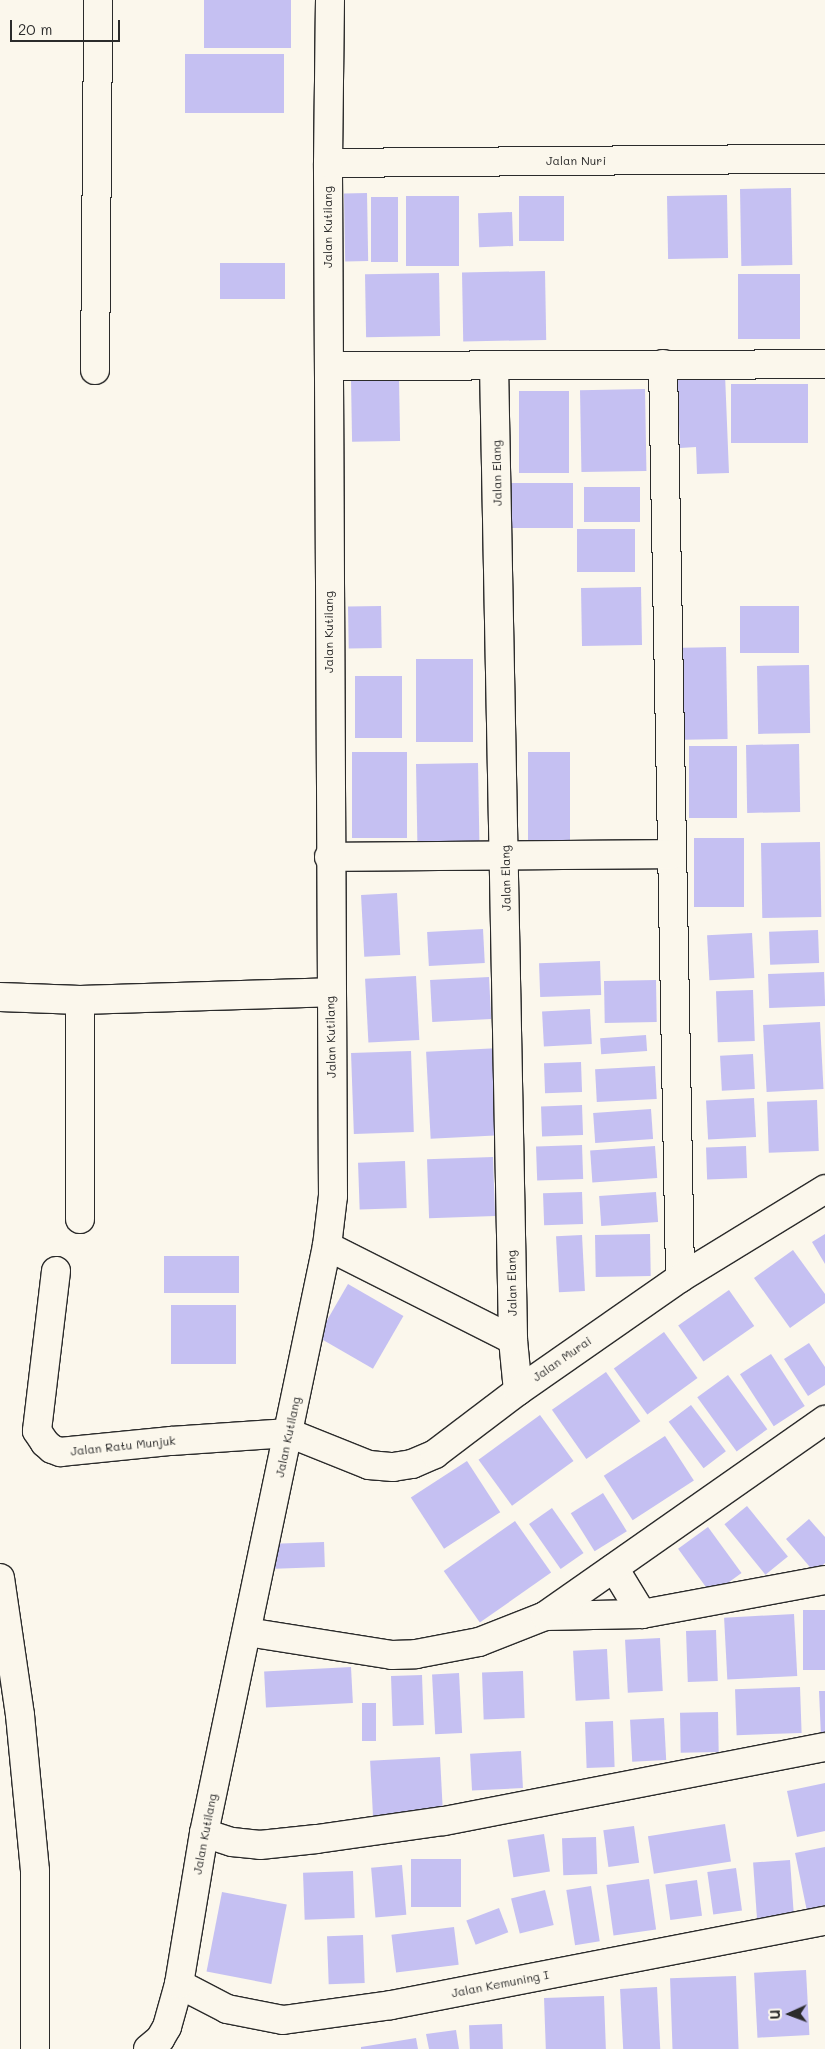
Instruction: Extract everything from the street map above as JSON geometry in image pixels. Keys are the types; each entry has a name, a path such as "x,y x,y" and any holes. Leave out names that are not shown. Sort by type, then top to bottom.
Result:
{"street":[{"path":"95,370 98,0"},
{"name":"Jalan Kutilang","path":"148,2049 160,2039 167,2027 179,1984 204,1833 327,1246 333,1196 329,857 328,163 330,0"},
{"name":"Jalan Nuri","path":"328,163 825,160"},
{"path":"663,364 680,1278"},
{"path":"329,366 825,364"},
{"name":"Jalan Elang","path":"494,365 513,1340 518,1391"},
{"path":"329,857 672,854"},
{"path":"0,997 80,1000 330,992"},
{"path":"80,1000 80,1218"},
{"name":"Jalan Murai","path":"289,1433 369,1465 393,1467 412,1464 435,1454 518,1391 680,1278 825,1189"},
{"path":"327,1246 513,1340"},
{"name":"Jalan Ratu Munjuk","path":"56,1271 38,1431 45,1443 52,1449 60,1452 171,1441 289,1433"},
{"path":"247,1632 392,1655 416,1654 478,1642 545,1616 825,1420"},
{"path":"614,1568 642,1614"},
{"path":"0,1578 20,1715 35,1871 35,2049"},
{"path":"545,1616 642,1614 825,1580"},
{"path":"204,1833 232,1842 260,1845 317,1839 444,1820 825,1747"},
{"name":"Jalan Kemuning I","path":"179,1984 227,2009 283,2020 391,2005 825,1921"}],"building":[{"path":"204,0 291,0 291,48 204,48"},
{"path":"185,54 284,54 284,113 185,113"},
{"path":"791,188 792,265 741,266 740,189"},
{"path":"344,193 367,193 368,261 345,261"},
{"path":"727,195 728,258 668,259 667,196"},
{"path":"406,196 459,196 459,266 406,266"},
{"path":"519,196 564,196 564,241 519,241"},
{"path":"371,197 398,197 398,262 371,262"},
{"path":"512,212 513,246 479,247 478,213"},
{"path":"220,263 285,263 285,299 220,299"},
{"path":"545,271 546,340 463,341 462,272"},
{"path":"439,273 440,336 366,337 365,274"},
{"path":"738,274 800,274 800,339 738,339"},
{"path":"725,374 729,473 697,474 696,447 680,448 677,375"},
{"path":"399,379 400,441 352,442 351,380"},
{"path":"731,384 808,384 808,443 731,443"},
{"path":"645,389 646,471 581,472 580,390"},
{"path":"519,391 569,391 569,473 519,473"},
{"path":"509,483 573,483 573,528 509,528"},
{"path":"584,487 640,487 640,522 584,522"},
{"path":"577,529 635,529 635,572 577,572"},
{"path":"641,587 642,645 582,646 581,588"},
{"path":"381,606 382,648 349,649 348,607"},
{"path":"740,606 799,606 799,653 740,653"},
{"path":"726,647 728,739 685,740 683,648"},
{"path":"416,659 473,659 473,742 416,742"},
{"path":"809,665 810,733 758,734 757,666"},
{"path":"355,676 402,676 402,738 355,738"},
{"path":"799,744 800,812 747,813 746,745"},
{"path":"689,746 737,746 737,818 689,818"},
{"path":"352,752 407,752 407,838 352,838"},
{"path":"528,752 570,752 570,842 528,842"},
{"path":"478,763 479,843 417,844 416,764"},
{"path":"694,838 744,838 744,907 694,907"},
{"path":"820,842 821,917 762,918 761,843"},
{"path":"397,893 400,955 364,957 361,895"},
{"path":"483,929 485,963 429,966 427,932"},
{"path":"818,930 819,963 770,965 769,932"},
{"path":"752,933 754,978 709,980 707,935"},
{"path":"600,961 601,995 540,997 539,963"},
{"path":"824,972 825,1006 769,1008 768,974"},
{"path":"416,976 419,1040 368,1043 365,979"},
{"path":"489,977 491,1019 432,1022 430,980"},
{"path":"656,980 657,1022 605,1023 604,981"},
{"path":"753,990 755,1041 718,1042 716,991"},
{"path":"590,1009 592,1044 544,1046 542,1012"},
{"path":"820,1022 824,1089 767,1092 763,1025"},
{"path":"646,1035 647,1051 601,1054 600,1038"},
{"path":"500,1048 505,1135 431,1139 426,1052"},
{"path":"411,1051 414,1132 354,1134 351,1053"},
{"path":"753,1054 755,1089 722,1091 720,1056"},
{"path":"581,1062 582,1092 545,1093 544,1063"},
{"path":"655,1066 657,1099 597,1102 595,1069"},
{"path":"754,1098 756,1137 708,1139 706,1101"},
{"path":"817,1100 819,1151 769,1153 767,1102"},
{"path":"582,1105 583,1135 542,1136 541,1106"},
{"path":"651,1109 653,1139 595,1143 593,1113"},
{"path":"582,1145 583,1179 537,1181 536,1147"},
{"path":"655,1146 657,1178 592,1182 590,1151"},
{"path":"746,1146 747,1178 707,1179 706,1147"},
{"path":"493,1157 495,1216 429,1218 427,1159"},
{"path":"405,1161 407,1208 360,1210 358,1163"},
{"path":"582,1192 583,1224 544,1225 543,1193"},
{"path":"656,1192 658,1222 601,1226 599,1196"},
{"path":"650,1234 651,1276 596,1277 595,1235"},
{"path":"825,1234 825,1264 812,1242"},
{"path":"582,1235 585,1291 559,1292 556,1236"},
{"path":"793,1250 825,1294 825,1303 790,1328 754,1278"},
{"path":"164,1256 239,1256 239,1293 164,1293"},
{"path":"348,1284 403,1316 373,1369 318,1337"},
{"path":"729,1290 754,1326 703,1362 678,1326"},
{"path":"171,1305 236,1305 236,1364 171,1364"},
{"path":"664,1332 698,1378 647,1415 614,1368"},
{"path":"809,1343 825,1367 825,1385 808,1396 784,1359"},
{"path":"771,1354 805,1406 774,1426 740,1374"},
{"path":"606,1372 640,1421 586,1459 552,1410"},
{"path":"728,1375 767,1429 737,1452 697,1397"},
{"path":"691,1405 726,1451 704,1468 669,1422"},
{"path":"540,1415 574,1461 512,1506 479,1460"},
{"path":"665,1436 694,1480 633,1520 604,1476"},
{"path":"467,1461 500,1512 444,1549 411,1497"},
{"path":"603,1493 627,1531 595,1551 571,1513"},
{"path":"747,1506 788,1557 765,1575 724,1524"},
{"path":"552,1508 584,1553 561,1569 529,1524"},
{"path":"809,1519 825,1537 825,1563 815,1573 786,1539"},
{"path":"515,1521 551,1573 480,1623 444,1571"},
{"path":"708,1527 742,1573 712,1595 678,1549"},
{"path":"324,1542 325,1567 275,1569 274,1544"},
{"path":"803,1610 825,1610 825,1670 803,1670"},
{"path":"794,1614 797,1676 727,1680 724,1618"},
{"path":"716,1630 718,1681 688,1682 686,1631"},
{"path":"660,1638 663,1691 628,1693 625,1640"},
{"path":"607,1649 610,1699 576,1701 573,1651"},
{"path":"351,1667 353,1703 266,1708 264,1672"},
{"path":"523,1671 525,1718 484,1719 482,1672"},
{"path":"459,1673 462,1733 435,1734 432,1674"},
{"path":"422,1675 424,1725 393,1726 391,1676"},
{"path":"800,1687 802,1733 737,1735 735,1689"},
{"path":"819,1691 825,1691 825,1737 821,1737"},
{"path":"362,1703 376,1703 376,1741 362,1741"},
{"path":"718,1712 719,1752 681,1753 680,1713"},
{"path":"664,1718 666,1760 632,1762 630,1720"},
{"path":"613,1721 615,1767 587,1768 585,1722"},
{"path":"521,1751 523,1788 472,1791 470,1754"},
{"path":"440,1757 443,1815 373,1819 370,1761"},
{"path":"825,1783 825,1831 797,1837 787,1791"},
{"path":"725,1824 731,1862 654,1874 648,1836"},
{"path":"634,1826 639,1863 608,1867 603,1830"},
{"path":"544,1834 550,1872 513,1877 507,1840"},
{"path":"596,1837 597,1874 563,1875 562,1838"},
{"path":"825,1847 825,1913 808,1916 795,1853"},
{"path":"411,1859 461,1859 461,1907 411,1907"},
{"path":"790,1860 794,1918 757,1920 753,1863"},
{"path":"402,1865 406,1915 375,1918 371,1868"},
{"path":"736,1868 742,1911 713,1915 707,1872"},
{"path":"353,1871 355,1918 305,1920 303,1873"},
{"path":"649,1879 656,1930 614,1935 606,1885"},
{"path":"697,1880 702,1916 670,1920 665,1884"},
{"path":"591,1886 600,1941 575,1945 566,1890"},
{"path":"545,1890 554,1925 520,1933 511,1898"},
{"path":"222,1892 287,1905 271,1984 207,1972"},
{"path":"499,1908 508,1932 476,1945 466,1921"},
{"path":"454,1927 459,1965 396,1972 391,1935"},
{"path":"363,1935 365,1983 329,1984 327,1936"},
{"path":"806,1970 809,2035 757,2038 754,1973"},
{"path":"736,1976 739,2049 673,2049 670,1978"},
{"path":"657,1987 660,2049 623,2049 620,1989"},
{"path":"604,1996 606,2049 546,2049 544,1998"},
{"path":"502,2024 503,2049 470,2049 469,2025"},
{"path":"456,2030 459,2049 429,2049 426,2034"},
{"path":"416,2038 418,2049 361,2049 361,2047"}]}
